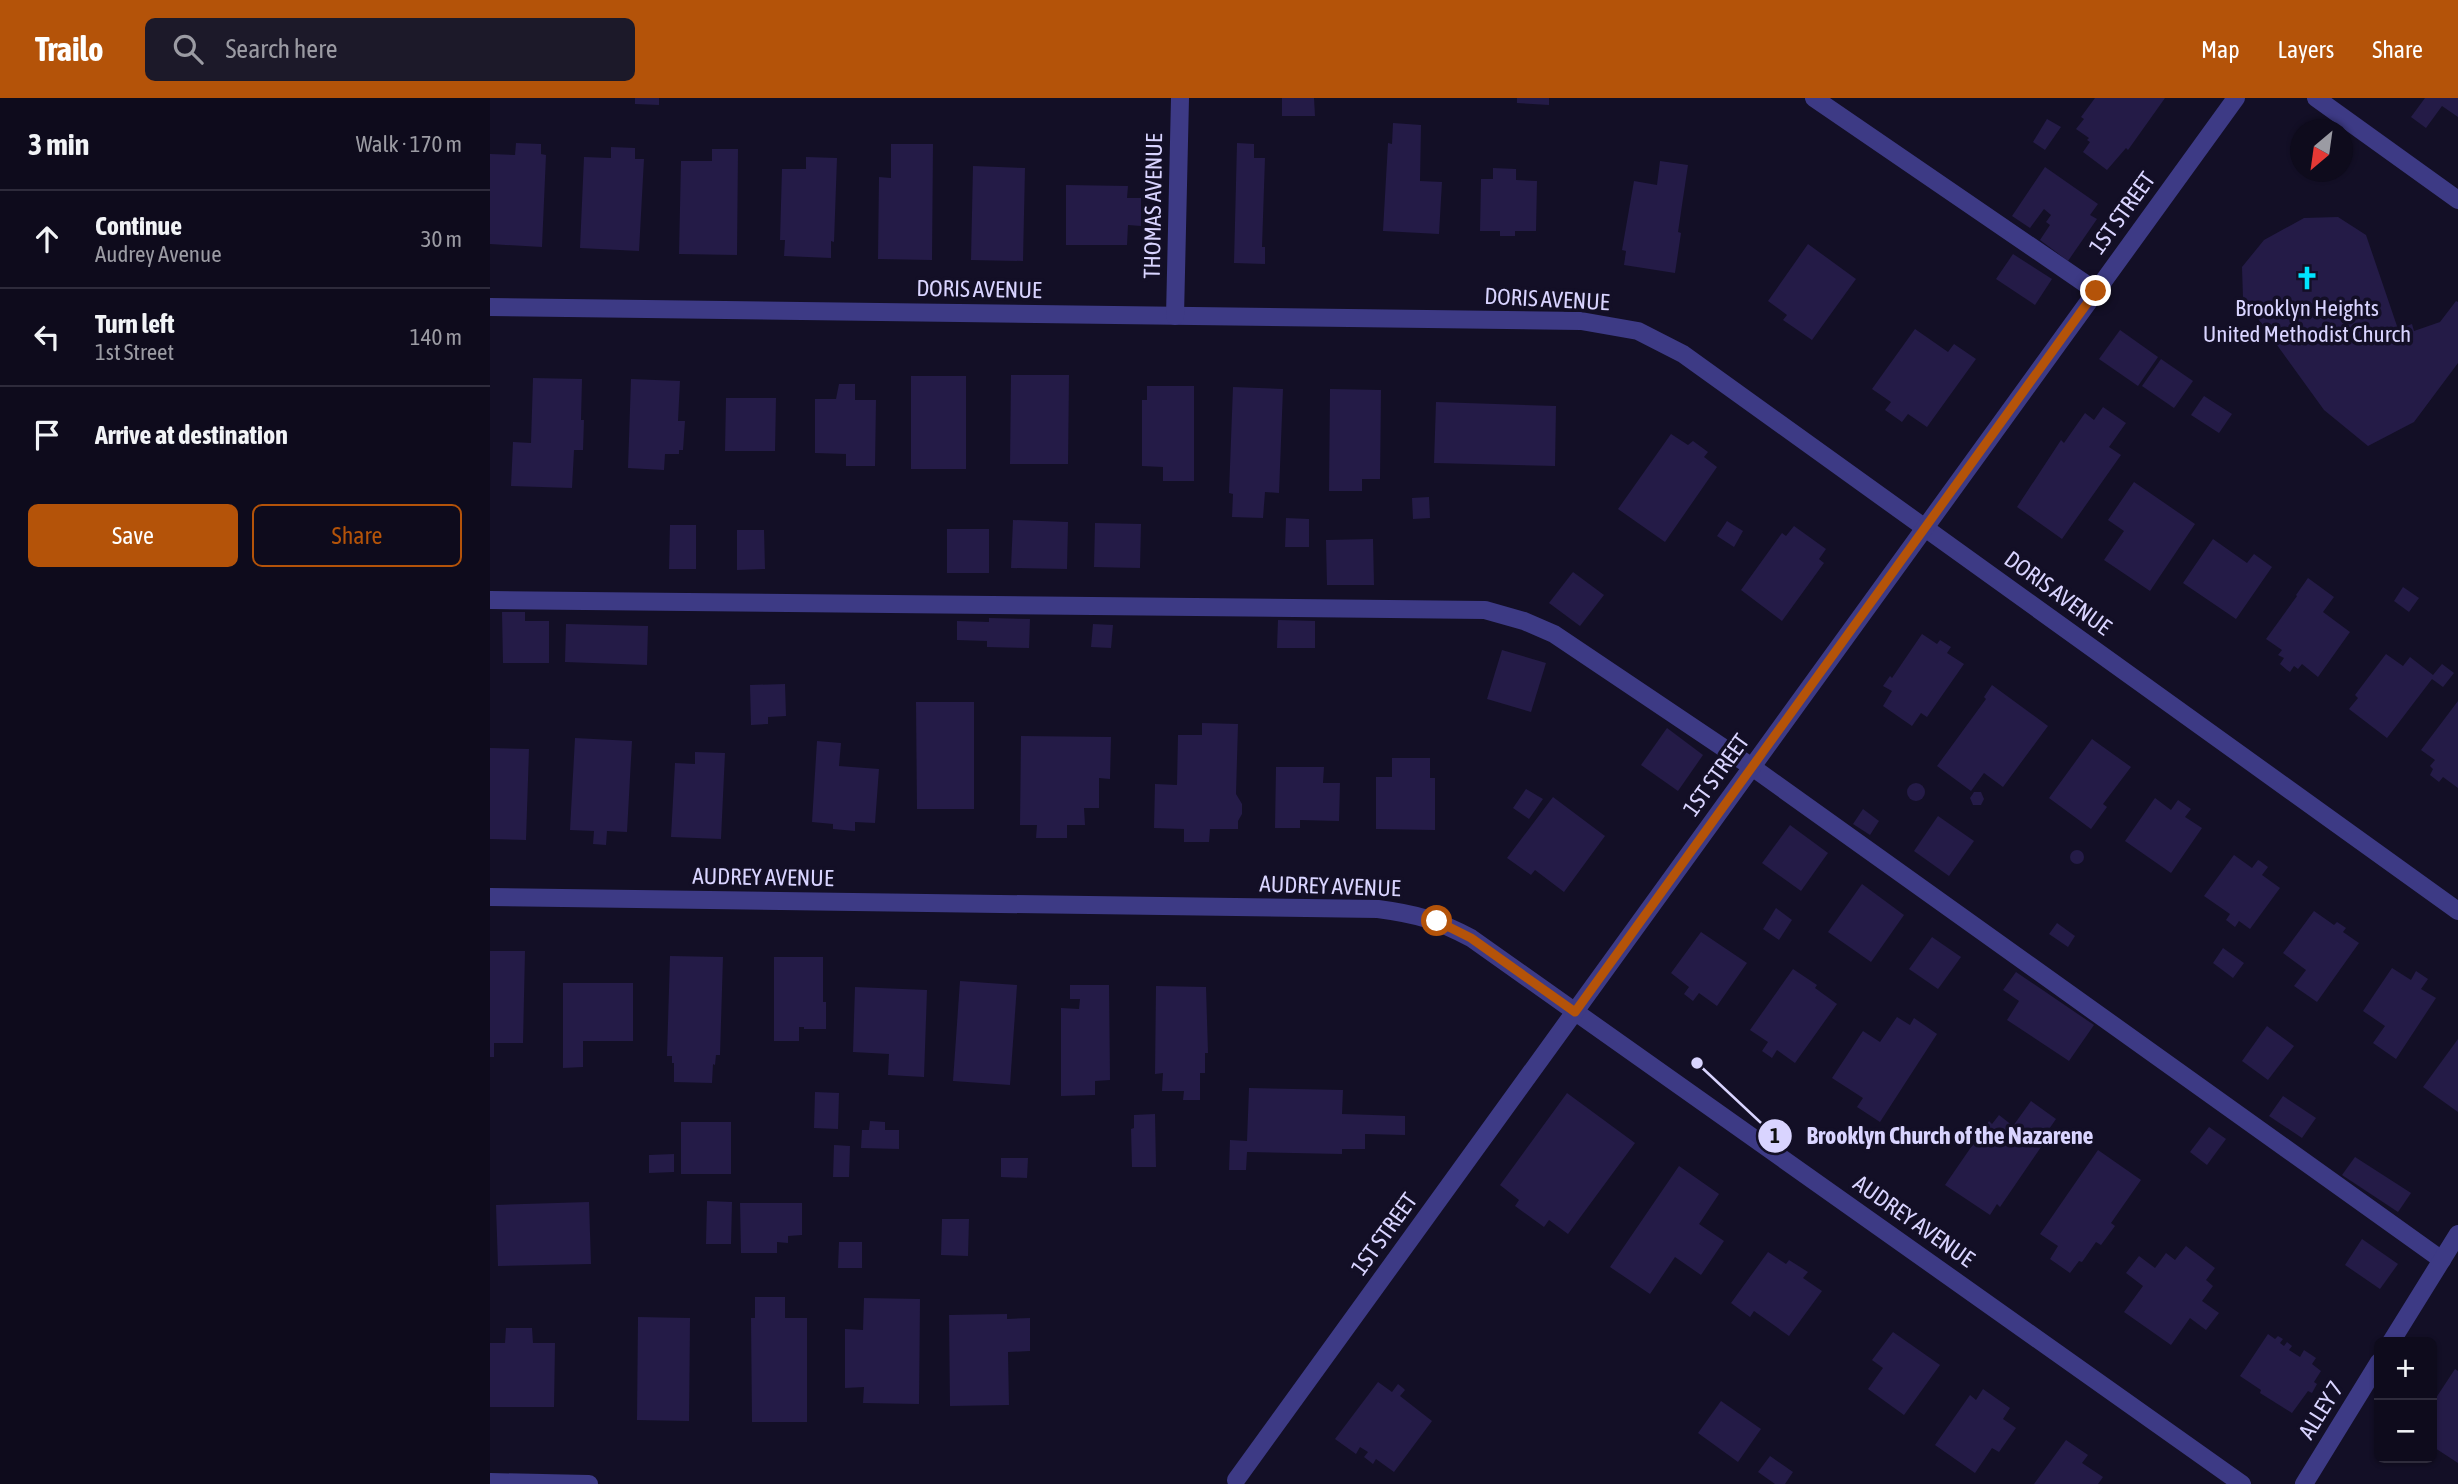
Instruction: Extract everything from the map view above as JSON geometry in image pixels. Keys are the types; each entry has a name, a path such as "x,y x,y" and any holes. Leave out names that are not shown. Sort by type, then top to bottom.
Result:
{"street":[{"name":"THOMAS AVENUE","path":"1175,316 1180,98"},
{"path":"1814,98 2096,291"},
{"name":"1ST STREET","path":"1234,1483 2236,98"},
{"path":"2316,98 2458,200"},
{"name":"DORIS AVENUE","path":"490,307 1581,321 1638,331 1683,354 2458,911"},
{"path":"490,600 1485,610 1524,621 1555,634 1752,766 2442,1261"},
{"name":"AUDREY AVENUE","path":"490,897 1378,909 1437,921 1471,938 2242,1484"},
{"path":"2394,1337 2458,1234"},
{"name":"ALLEY 7","path":"2304,1484 2374,1370"},
{"path":"490,1482 589,1484"}],"building":[{"path":"635,98 659,98 659,105 635,104"},
{"path":"1282,98 1314,98 1315,116 1282,116"},
{"path":"1517,98 1549,98 1549,105 1517,103"},
{"path":"2095,98 2165,98 2128,150 2126,148 2107,170 2083,152 2090,142 2087,140 2089,138 2076,129"},
{"path":"2425,98 2458,98 2458,117 2442,106 2426,128 2411,117"},
{"path":"2047,119 2061,127 2045,150 2033,142"},
{"path":"1393,123 1421,125 1420,181 1442,182 1439,234 1383,231 1388,143 1392,144"},
{"path":"516,143 541,144 541,154 546,155 542,247 490,244 490,154 515,155"},
{"path":"1237,143 1254,144 1254,158 1265,158 1262,247 1265,247 1265,264 1234,263"},
{"path":"891,144 933,144 932,260 878,259 879,177 891,178"},
{"path":"611,147 635,148 635,159 644,159 639,251 580,248 584,157 611,158"},
{"path":"712,149 738,149 737,255 679,254 681,161 712,161"},
{"path":"806,157 837,158 831,258 784,256 785,240 780,240 782,169 806,169"},
{"path":"1660,161 1688,165 1675,273 1624,265 1626,251 1622,250 1634,181 1657,185"},
{"path":"973,166 1025,168 1023,261 971,260"},
{"path":"2045,167 2098,204 2090,215 2097,219 2068,261 2040,240 2050,225 2046,222 2051,215 2044,209 2030,228 2012,216"},
{"path":"1493,168 1516,169 1516,180 1537,181 1536,231 1515,231 1515,236 1500,236 1500,231 1480,231 1481,179 1493,179"},
{"path":"1066,185 1128,186 1127,198 1141,198 1141,226 1128,225 1127,245 1066,245"},
{"path":"2338,217 2366,235 2398,329 2412,324 2414,331 2440,322 2456,301 2458,302 2458,363 2414,422 2368,446 2324,410 2243,298 2242,267 2264,240 2304,218"},
{"path":"1808,244 1856,279 1812,340 1783,320 1787,315 1768,301"},
{"path":"2013,254 2052,279 2035,305 1996,279"},
{"path":"1915,329 1948,352 1954,344 1976,359 1927,427 1908,414 1902,422 1885,410 1891,402 1872,389"},
{"path":"2120,330 2158,357 2138,386 2099,359"},
{"path":"2161,359 2193,381 2174,408 2142,386"},
{"path":"1011,375 1069,375 1068,464 1010,464"},
{"path":"911,376 966,376 966,469 911,469"},
{"path":"533,378 582,379 583,450 574,450 572,488 511,486 513,442 531,443"},
{"path":"631,379 680,381 678,421 685,421 683,450 679,450 679,454 665,454 664,470 628,468"},
{"path":"839,384 855,384 855,400 876,400 875,466 846,466 846,454 815,453 815,399 836,399"},
{"path":"1147,386 1194,386 1194,481 1163,481 1163,467 1142,466 1142,400 1147,400"},
{"path":"1233,387 1283,389 1279,493 1265,492 1263,518 1232,517 1233,494 1229,493"},
{"path":"1330,389 1381,390 1380,479 1362,479 1362,491 1329,491"},
{"path":"2204,396 2232,414 2219,433 2191,415"},
{"path":"726,398 776,398 775,451 725,451"},
{"path":"1436,402 1556,406 1555,466 1434,463"},
{"path":"2103,407 2126,423 2109,447 2121,455 2062,539 2017,507 2061,440 2064,443 2085,413 2094,420"},
{"path":"1671,434 1688,445 1693,441 1708,452 1704,457 1717,467 1665,542 1618,509"},
{"path":"2134,482 2195,524 2150,591 2104,560 2124,531 2108,520"},
{"path":"1429,497 1430,518 1413,519 1412,498"},
{"path":"1286,518 1309,519 1309,547 1285,547"},
{"path":"1013,520 1068,522 1067,569 1011,568"},
{"path":"1727,521 1743,531 1734,547 1717,536"},
{"path":"1095,523 1141,524 1140,568 1094,567"},
{"path":"670,525 696,525 696,569 669,569"},
{"path":"1794,526 1826,549 1819,559 1824,563 1782,621 1741,590 1782,533 1786,536"},
{"path":"947,529 989,529 989,573 947,573"},
{"path":"737,530 764,530 765,569 737,570"},
{"path":"1373,539 1374,585 1327,585 1326,540"},
{"path":"2213,539 2247,563 2254,554 2272,567 2236,619 2183,583"},
{"path":"1573,572 1604,595 1580,626 1549,603"},
{"path":"2308,578 2334,597 2323,612 2350,632 2318,677 2302,664 2298,669 2294,666 2290,672 2287,670 2280,664 2284,658 2278,655 2282,650 2266,639"},
{"path":"2403,587 2419,598 2409,612 2394,601"},
{"path":"502,612 525,612 525,621 549,621 549,663 503,663"},
{"path":"989,618 1030,619 1029,648 987,647 987,641 957,640 957,621 989,622"},
{"path":"1278,620 1315,621 1315,648 1277,648"},
{"path":"566,624 648,626 647,665 565,662"},
{"path":"1093,624 1113,625 1111,648 1091,647"},
{"path":"1922,634 1937,644 1940,640 1951,647 1947,653 1964,664 1927,717 1921,713 1912,726 1883,706 1892,691 1883,686 1890,676 1892,678"},
{"path":"1502,650 1546,663 1531,712 1487,699"},
{"path":"2386,654 2403,666 2410,657 2433,675 2442,664 2454,673 2443,687 2432,679 2387,738 2349,709 2358,698 2355,695"},
{"path":"785,684 786,716 768,717 768,724 751,725 750,685"},
{"path":"1992,685 2048,726 2003,787 1984,773 1971,791 1937,766 1986,699 1984,697"},
{"path":"2458,701 2458,788 2443,777 2439,782 2430,775 2433,769 2430,766 2435,760 2421,750"},
{"path":"916,702 974,702 974,809 917,809"},
{"path":"1202,723 1238,724 1236,794 1242,804 1242,814 1238,829 1210,829 1209,842 1184,842 1184,829 1154,828 1155,784 1177,785 1178,735 1202,735"},
{"path":"1667,728 1703,755 1678,791 1641,765"},
{"path":"1021,736 1111,737 1110,779 1099,778 1099,808 1084,808 1085,825 1067,825 1067,838 1036,838 1037,825 1020,825"},
{"path":"575,738 632,741 627,832 607,831 606,845 593,844 594,831 570,830"},
{"path":"2092,739 2131,767 2103,804 2107,807 2091,829 2049,798"},
{"path":"817,741 841,743 839,766 879,769 875,823 855,822 855,831 833,829 833,824 812,822"},
{"path":"490,748 529,749 526,840 490,839"},
{"path":"695,752 725,753 721,839 671,837 675,763 695,764"},
{"path":"1392,758 1430,758 1430,778 1435,778 1435,830 1376,829 1376,777 1392,777"},
{"path":"1276,767 1324,767 1323,783 1340,783 1339,821 1300,820 1300,828 1275,828"},
{"path":"1912,783 1920,783 1925,792 1923,799 1912,801 1907,796 1907,788"},
{"path":"1526,789 1543,799 1529,819 1513,808"},
{"path":"1974,792 1981,792 1984,799 1981,805 1973,805 1970,798"},
{"path":"1553,797 1605,836 1564,892 1535,870 1531,875 1507,858"},
{"path":"2155,798 2171,810 2178,800 2191,809 2185,817 2202,828 2171,873 2125,841"},
{"path":"1863,809 1879,821 1870,835 1853,824"},
{"path":"1938,816 1974,841 1949,876 1914,851"},
{"path":"1790,825 1828,853 1801,891 1762,863"},
{"path":"2077,850 2082,852 2082,862 2077,864 2072,862 2070,857 2072,852"},
{"path":"2234,855 2252,868 2260,861 2268,867 2262,875 2280,888 2250,929 2239,921 2235,927 2226,920 2230,914 2204,896"},
{"path":"1862,884 1904,915 1871,962 1828,932"},
{"path":"1776,908 1792,920 1779,940 1763,929"},
{"path":"2314,911 2334,925 2337,922 2346,928 2343,932 2359,943 2317,1002 2294,986 2306,970 2283,953"},
{"path":"2057,923 2075,936 2068,947 2049,934"},
{"path":"1701,932 1747,963 1717,1006 1699,993 1693,1001 1684,994 1689,987 1671,973"},
{"path":"1932,937 1961,957 1938,989 1909,969"},
{"path":"2223,948 2244,963 2233,978 2213,963"},
{"path":"490,951 525,951 523,1043 494,1043 494,1057 490,1057"},
{"path":"670,956 723,957 720,1055 716,1055 715,1065 713,1064 712,1083 674,1082 674,1063 672,1056 667,1056"},
{"path":"774,957 823,957 826,1029 799,1027 799,1041 774,1041"},
{"path":"2392,968 2411,980 2416,971 2428,979 2421,989 2436,998 2396,1059 2373,1043 2385,1026 2363,1011"},
{"path":"1793,969 1817,985 1815,988 1837,1004 1795,1063 1777,1050 1772,1058 1762,1051 1768,1042 1750,1030"},
{"path":"2016,972 2094,1025 2069,1061 2007,1020 2019,1001 2003,990"},
{"path":"960,981 1017,985 1010,1085 953,1081"},
{"path":"563,983 633,983 633,1041 583,1041 583,1067 563,1068"},
{"path":"1070,985 1109,985 1110,1080 1095,1081 1095,1095 1061,1096 1061,1008 1079,1009 1080,999 1070,999"},
{"path":"1156,986 1206,987 1208,1053 1205,1053 1205,1073 1200,1073 1200,1100 1183,1100 1184,1091 1162,1091 1163,1073 1155,1074"},
{"path":"855,987 927,990 924,1077 888,1075 889,1054 853,1052"},
{"path":"1897,1017 1910,1025 1914,1018 1937,1034 1880,1122 1857,1107 1863,1098 1832,1078 1863,1031 1880,1042"},
{"path":"2267,1026 2294,1046 2268,1080 2242,1061"},
{"path":"2458,1039 2458,1112 2423,1087"},
{"path":"1249,1088 1343,1090 1342,1114 1405,1116 1405,1135 1365,1134 1365,1149 1342,1149 1342,1154 1247,1152 1246,1170 1229,1170 1230,1140 1247,1141"},
{"path":"815,1092 839,1093 838,1129 814,1128"},
{"path":"1567,1093 1635,1143 1568,1234 1549,1220 1544,1227 1515,1206 1519,1200 1500,1185"},
{"path":"2283,1096 2316,1118 2302,1138 2269,1116"},
{"path":"2031,1101 2056,1119 2038,1145 2041,1147 2000,1207 1997,1204 1990,1215 1945,1185 1989,1121 1992,1124 1999,1115 2013,1126"},
{"path":"1155,1114 1156,1167 1132,1167 1131,1129 1134,1128 1134,1115"},
{"path":"870,1121 885,1122 885,1130 899,1130 899,1149 861,1148 862,1130 869,1130"},
{"path":"681,1122 731,1122 731,1174 681,1174"},
{"path":"2209,1127 2226,1139 2207,1165 2190,1152"},
{"path":"834,1145 850,1146 849,1177 833,1177"},
{"path":"2098,1150 2141,1180 2111,1223 2115,1226 2101,1245 2096,1242 2082,1262 2079,1261 2070,1273 2050,1259 2058,1246 2040,1234"},
{"path":"674,1154 674,1172 649,1173 649,1155"},
{"path":"2355,1157 2411,1193 2398,1212 2342,1175"},
{"path":"1001,1158 1028,1158 1027,1178 1001,1177"},
{"path":"1679,1166 1719,1194 1699,1224 1724,1241 1701,1275 1675,1257 1650,1294 1610,1267"},
{"path":"707,1201 732,1202 731,1244 706,1244"},
{"path":"589,1202 591,1264 498,1266 496,1205"},
{"path":"740,1203 802,1203 802,1235 788,1236 788,1243 777,1242 777,1253 741,1253"},
{"path":"942,1219 969,1219 968,1256 941,1255"},
{"path":"2362,1239 2398,1264 2380,1289 2345,1265"},
{"path":"839,1242 862,1242 862,1268 838,1268"},
{"path":"2186,1246 2215,1268 2206,1280 2213,1286 2202,1301 2219,1313 2206,1330 2190,1318 2171,1345 2124,1312 2143,1286 2126,1273 2139,1256 2155,1268 2166,1253 2175,1260"},
{"path":"1768,1252 1786,1264 1789,1260 1808,1272 1803,1278 1822,1291 1789,1336 1754,1311 1750,1317 1731,1303"},
{"path":"755,1297 785,1297 785,1318 807,1318 807,1422 752,1422 751,1318 755,1318"},
{"path":"864,1298 920,1299 919,1404 863,1403 864,1387 845,1388 845,1329 863,1330"},
{"path":"1007,1314 1007,1319 1030,1318 1030,1351 1008,1352 1009,1405 950,1406 949,1315"},
{"path":"638,1317 690,1318 689,1421 637,1420"},
{"path":"506,1328 532,1328 533,1343 555,1343 554,1407 490,1407 490,1343 505,1343"},
{"path":"1893,1332 1940,1365 1904,1415 1868,1389 1883,1368 1872,1360"},
{"path":"2268,1334 2275,1339 2278,1336 2283,1339 2280,1343 2284,1346 2287,1342 2292,1346 2289,1350 2300,1357 2304,1350 2316,1358 2312,1364 2321,1371 2314,1382 2317,1384 2312,1393 2308,1391 2292,1413 2260,1393 2261,1390 2240,1376"},
{"path":"2455,1369 2458,1371 2458,1463 2437,1449 2437,1396"},
{"path":"1378,1382 1392,1392 1398,1384 1405,1390 1400,1396 1432,1421 1394,1472 1376,1459 1373,1464 1364,1457 1368,1452 1360,1447 1356,1454 1335,1439"},
{"path":"1983,1389 2010,1408 2003,1419 2016,1428 1999,1452 1992,1448 1975,1473 1935,1445 1970,1395 1976,1400"},
{"path":"1721,1401 1761,1429 1738,1462 1698,1433"},
{"path":"2066,1440 2088,1455 2082,1463 2103,1477 2098,1484 2034,1484"},
{"path":"1770,1456 1793,1472 1785,1484 1775,1484 1758,1472"}],"place":[{"name":"Brooklyn Heights United Methodist Church","path":"2307,278"},
{"name":"Brooklyn Church of the Nazarene","path":"1697,1063"}],"route":[{"path":"1437,921 1471,938 1575,1012 2096,291"}]}
